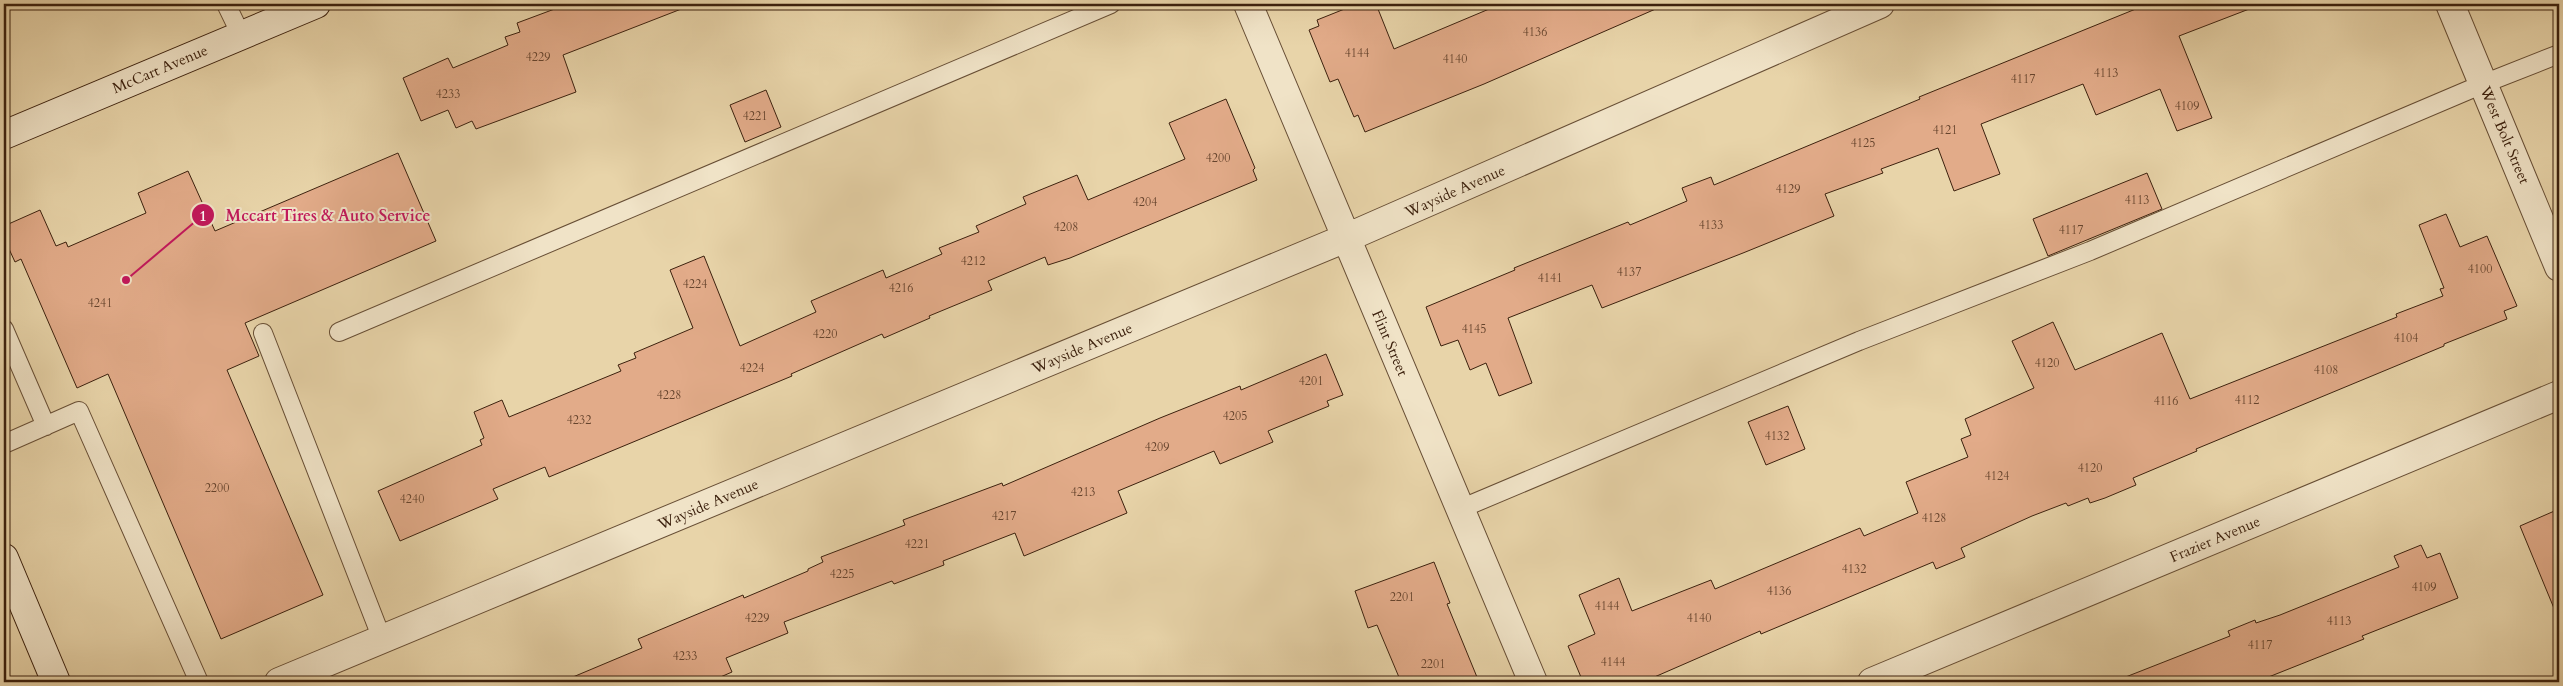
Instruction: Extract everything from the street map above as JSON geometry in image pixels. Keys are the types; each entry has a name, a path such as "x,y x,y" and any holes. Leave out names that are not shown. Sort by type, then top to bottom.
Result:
{"street":[{"name":"McCart Avenue","path":"4,135 316,4"},
{"name":"Flint Street","path":"1248,4 1533,682"},
{"name":"Wayside Avenue","path":"279,682 1346,238 1880,4"},
{"name":"West Bolt Street","path":"2450,4 2559,267"},
{"name":"Frazier Avenue","path":"1872,682 2559,395"},
{"path":"4,558 56,682"}],"lane":[{"path":"226,4 241,35"},
{"path":"339,332 1111,4"},
{"path":"1460,509 1860,341 2090,250 2483,84 2559,54"},
{"path":"4,329 9,357 46,426"},
{"path":"263,333 382,639"},
{"path":"4,444 79,411 198,682"}],"building":[{"path":"568,4 689,4 689,6 563,55 576,92 476,129 472,121 456,128 448,110 421,121 403,78 448,58 453,68 508,45 505,37 520,32 517,23"},
{"path":"1357,4 1376,4 1394,49 1501,4 1667,4 1484,84 1365,132 1358,115 1354,117 1338,79 1330,82 1309,30 1319,26 1317,20"},
{"path":"2148,4 2257,4 2257,6 2179,36 2212,118 2177,131 2160,89 2096,115 2083,84 1981,124 2000,174 1954,191 1938,148 1881,169 1883,173 1825,194 1834,216 1743,253 1602,308 1592,285 1508,318 1532,383 1499,396 1486,363 1470,370 1458,340 1441,346 1426,307 1515,270 1514,268 1628,222 1630,225 1687,201 1682,188 1711,177 1714,185 1920,99 1919,97"},
{"path":"766,90 781,127 745,142 730,105"},
{"path":"1226,99 1255,168 1253,170 1257,180 1070,258 1048,265 1045,257 988,281 992,290 929,316 930,318 884,338 882,334 791,374 792,376 549,477 545,467 493,489 498,499 400,541 378,491 482,445 480,440 484,438 474,412 502,400 509,417 621,371 618,365 636,358 634,353 693,328 670,270 704,256 740,346 816,312 811,301 883,270 886,278 942,254 939,248 979,232 976,226 1026,204 1023,197 1077,175 1088,200 1185,159 1169,123"},
{"path":"398,153 436,241 245,323 259,356 227,370 323,595 221,639 108,374 77,388 21,259 15,262 4,238 4,226 40,210 56,246 66,242 68,247 146,213 138,193 188,171 215,231"},
{"path":"2147,173 2162,209 2048,256 2033,219"},
{"path":"2446,214 2460,247 2487,236 2517,306 2504,311 2507,319 2196,449 2197,451 2133,478 2136,485 2105,498 2090,503 2088,498 2068,506 2066,503 2032,516 1961,548 1965,557 1936,569 1933,562 1761,634 1760,631 1643,682 1583,682 1568,646 1595,634 1579,595 1619,578 1632,611 1711,580 1715,589 1860,528 1864,536 1918,513 1906,482 1968,457 1961,439 1971,435 1965,419 2034,388 2012,341 2053,322 2075,370 2162,333 2190,399 2397,317 2396,314 2443,296 2440,289 2444,288 2419,225"},
{"path":"1326,354 1343,395 1327,401 1329,406 1268,431 1273,442 1220,464 1214,451 1118,491 1127,513 1024,556 1015,533 943,561 944,565 894,584 892,581 784,622 788,633 726,658 732,672 709,682 561,682 642,648 638,639 743,595 744,598 808,571 808,569 823,562 821,557 905,525 903,520 1002,483 1003,486 1160,418 1240,386 1241,390"},
{"path":"1788,406 1805,449 1766,465 1748,422"},
{"path":"2559,509 2559,618 2558,618 2520,526"},
{"path":"2421,545 2427,558 2440,553 2458,598 2362,636 2364,639 2256,682 2119,682 2118,680 2230,636 2228,631 2255,620 2256,623 2280,615 2399,567 2394,556"},
{"path":"1434,562 1450,603 1447,604 1479,682 1401,682 1377,625 1368,628 1355,591"}],"place":[{"name":"Mccart Tires & Auto Service","path":"126,280"}]}
